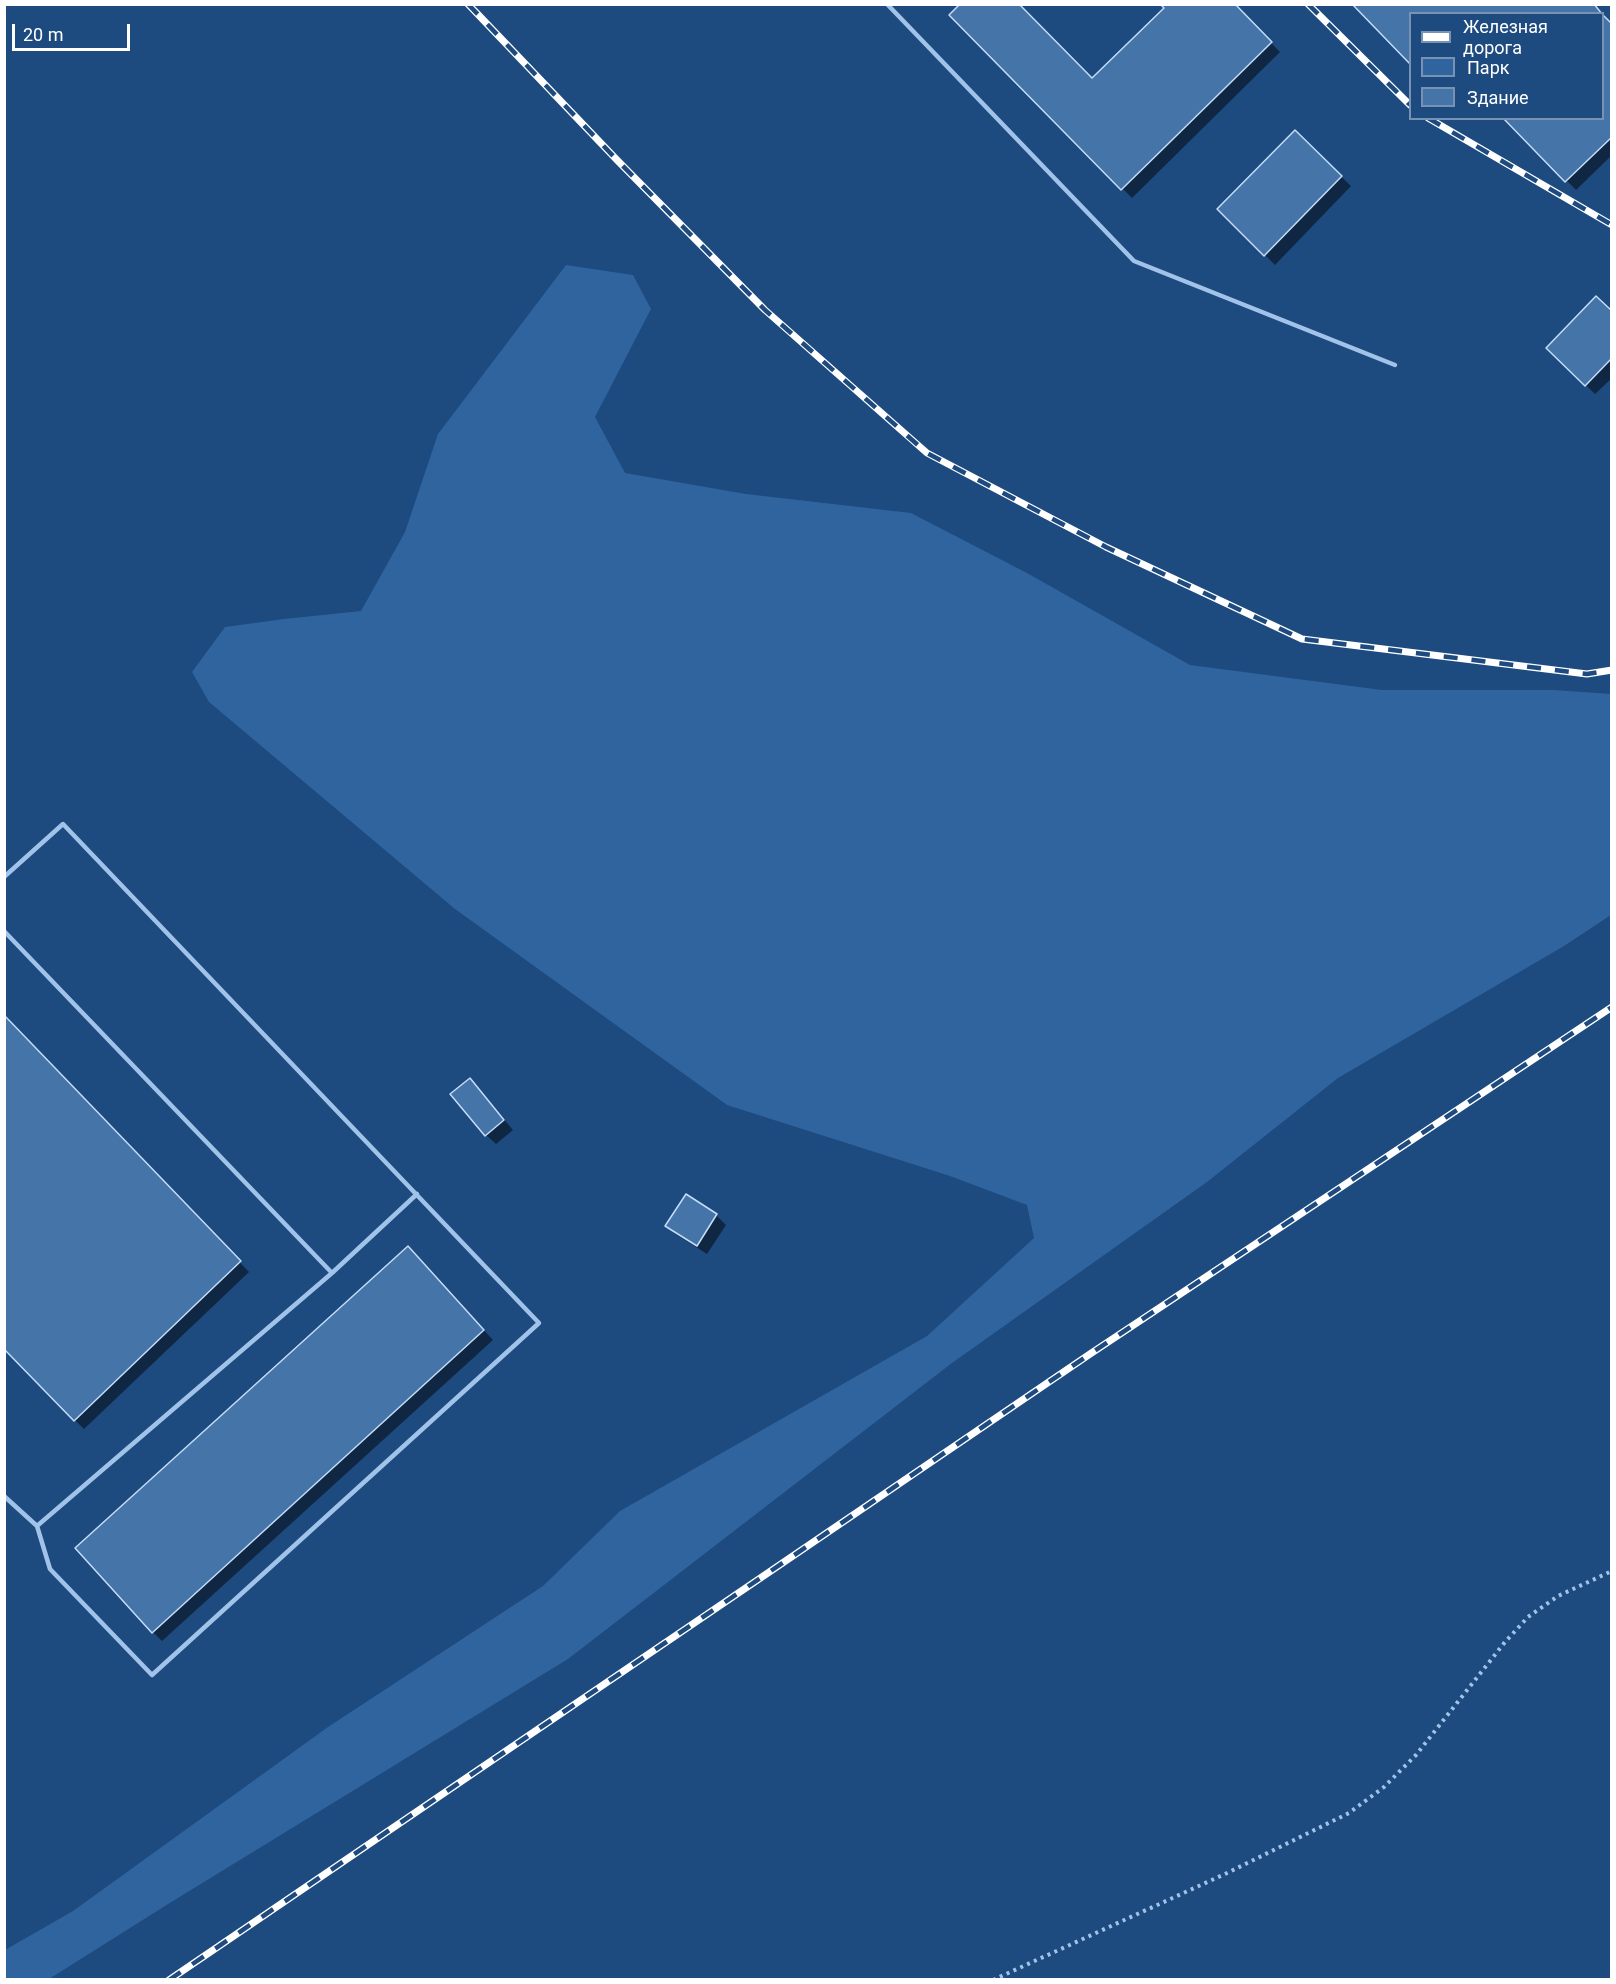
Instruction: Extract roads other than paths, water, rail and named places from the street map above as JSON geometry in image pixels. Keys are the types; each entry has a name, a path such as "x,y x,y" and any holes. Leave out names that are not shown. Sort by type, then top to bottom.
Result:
{"lane":[{"path":"887,4 1134,261 1395,365"},
{"path":"4,877 63,824 539,1323 152,1675 50,1569 37,1526 4,1496"},
{"path":"4,932 332,1273"},
{"path":"37,1526 332,1273 417,1194"}],"railway":[{"path":"468,4 765,310 927,453 1106,547 1302,639 1587,674 1612,670"},
{"path":"1308,4 1409,104"},
{"path":"1431,120 1612,225"},
{"path":"169,1980 1090,1354 1612,1007"}]}
